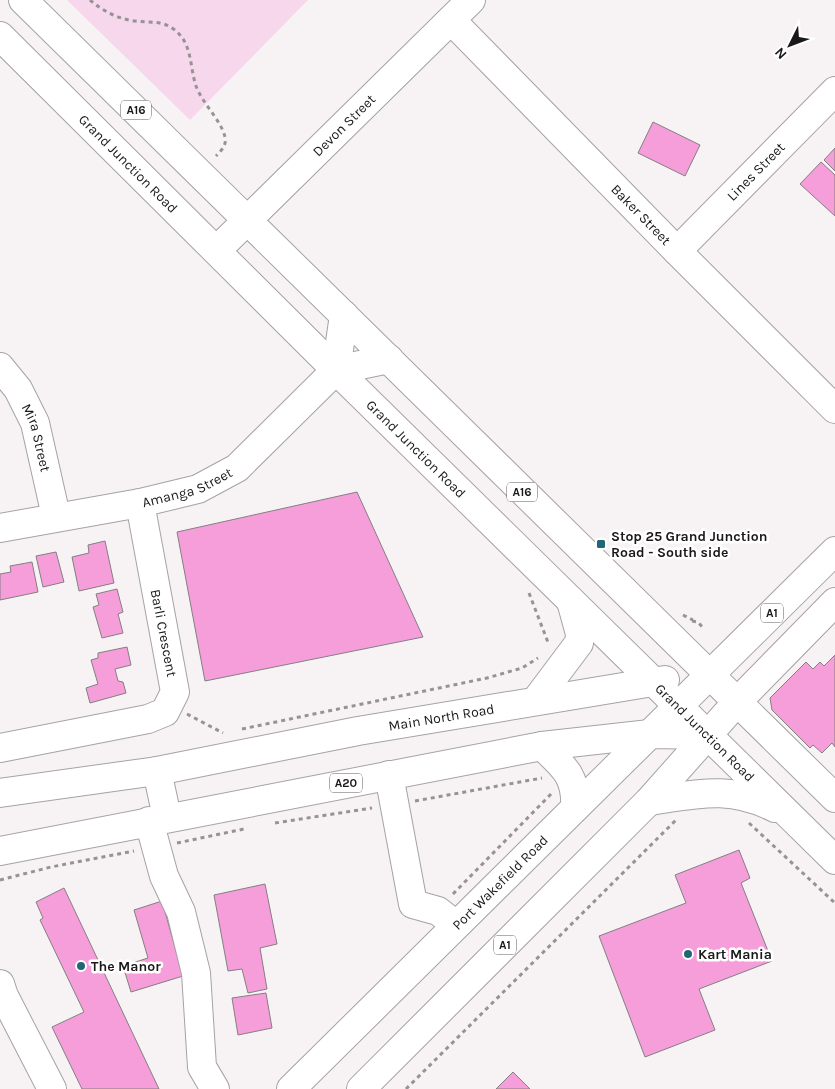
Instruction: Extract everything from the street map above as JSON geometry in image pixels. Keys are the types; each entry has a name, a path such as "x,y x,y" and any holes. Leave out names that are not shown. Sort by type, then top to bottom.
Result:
{"main road":[{"name":"A16","path":"23,0 249,220 709,676 835,798"},
{"name":"Devon Street","path":"217,250 470,0"},
{"name":"Baker Street","path":"451,20 676,251 835,409"},
{"name":"Grand Junction Road","path":"0,36 336,370 835,860"},
{"name":"Lines Street","path":"676,251 835,91"},
{"path":"344,315 336,370 389,359"},
{"name":"Mira Street","path":"0,367 18,389 35,423 56,516"},
{"name":"Amanga Street","path":"0,528 56,516 140,503 198,489 237,468 336,370"},
{"name":"Barli Crescent","path":"140,503 175,692 169,704"},
{"name":"A1","path":"709,676 835,551"},
{"path":"537,699 579,643 579,625 571,600"},
{"name":"A1","path":"361,1089 649,801 737,702 835,602"},
{"name":"Main North Road","path":"0,793 158,771 358,731 537,699 652,681 709,676"},
{"name":"Port Wakefield Road","path":"306,1084 447,917 575,808 709,676"},
{"path":"0,748 148,719 165,712 169,704"},
{"name":"A20","path":"0,851 542,746 650,734 708,735"},
{"path":"542,746 573,779 576,794 575,808"},
{"path":"158,771 156,847 164,876 181,912 196,973 202,1067 215,1089"},
{"path":"389,775 413,904 447,917"},
{"path":"649,801 727,792 756,798 787,814"},
{"path":"0,984 4,996 52,1089"}],"path":[{"path":"90,0 99,8 119,17 136,22 154,21 171,27 180,34 188,44 197,87 225,137 224,147 216,156"},
{"path":"528,590 550,651"},
{"path":"686,622 698,622 704,629"},
{"path":"240,729 487,678 522,668 543,655"},
{"path":"169,704 221,733 231,731"},
{"path":"272,824 394,805 546,777"},
{"path":"447,917 552,793 549,785"},
{"path":"406,1089 684,813"},
{"path":"744,821 765,837 835,903"},
{"path":"0,880 50,867 252,828"}],"shaded area":[{"path":"67,0 308,0 190,120"}],"building":[{"path":"653,122 700,145 685,176 638,153"},
{"path":"835,148 835,171 824,160"},
{"path":"821,162 835,175 835,216 800,184"},
{"path":"357,492 423,637 205,681 177,532"},
{"path":"105,541 114,583 79,591 72,557 89,553 88,545"},
{"path":"56,552 64,582 43,587 36,556"},
{"path":"32,562 38,592 0,600 0,574 11,572 10,566"},
{"path":"117,589 123,612 118,614 123,633 102,638 93,607 99,605 96,594"},
{"path":"127,647 131,665 115,669 118,681 123,682 126,693 90,703 86,688 98,684 91,660 98,658 98,653"},
{"path":"835,655 835,747 832,743 822,753 813,745 810,748 772,710 770,698 806,662 813,669 820,662 824,666"},
{"name":"Kart Mania","path":"739,850 750,878 741,883 772,961 699,989 715,1030 645,1057 599,936 686,903 675,875"},
{"path":"265,884 277,944 260,948 267,989 248,993 242,969 228,971 214,895"},
{"name":"The Manor","path":"64,888 159,1089 82,1089 52,1027 84,1012 40,920 43,918 36,902"},
{"path":"162,901 183,976 131,992 123,966 148,958 134,910"},
{"path":"266,993 272,1028 238,1035 232,998"},
{"path":"513,1072 530,1089 496,1089"}],"place":[{"name":"Stop 25 Grand Junction Road - South side","path":"601,544"},
{"name":"Kart Mania","path":"688,954"},
{"name":"The Manor","path":"81,966"}]}
